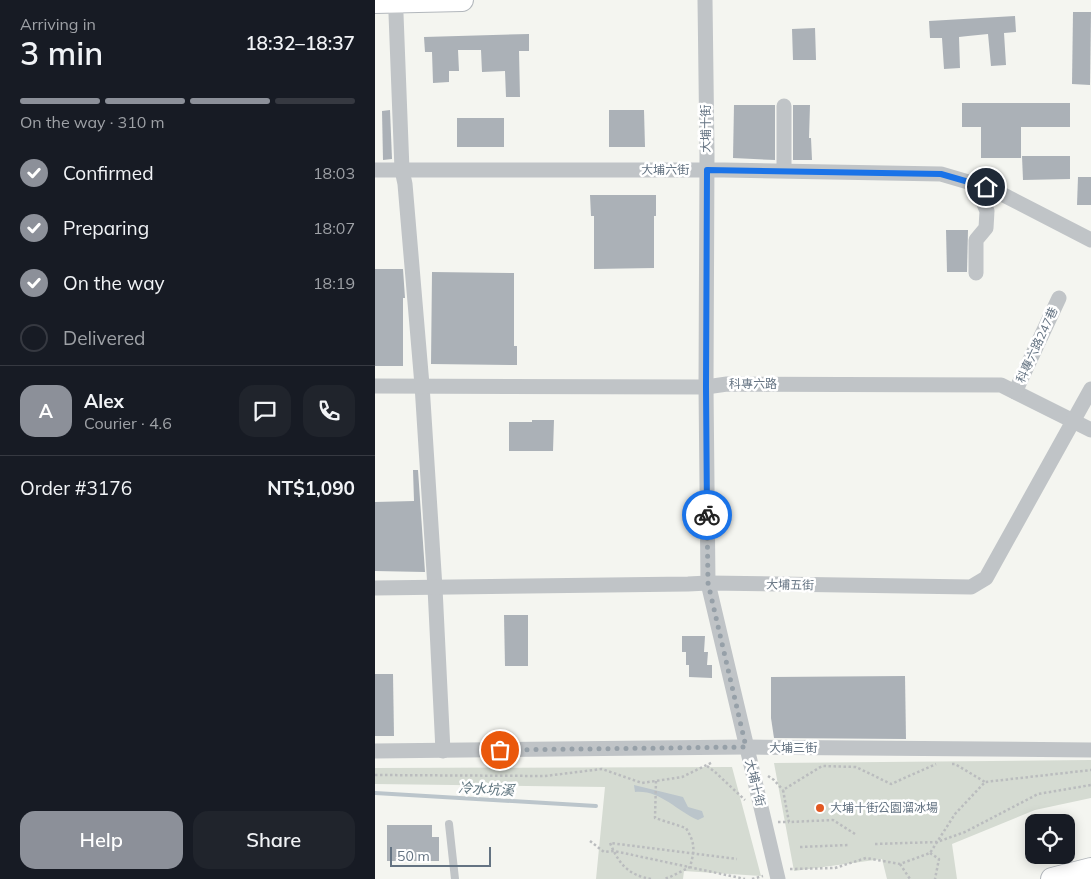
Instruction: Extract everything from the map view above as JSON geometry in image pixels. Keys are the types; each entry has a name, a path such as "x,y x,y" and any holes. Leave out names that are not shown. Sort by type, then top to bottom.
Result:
{"street":[{"path":"375,2 462,0"},
{"name":"大埔十街","path":"705,0 708,583 778,874"},
{"path":"396,14 402,170 405,184 422,386 443,751"},
{"path":"783,170 784,106"},
{"name":"大埔六街","path":"375,170 783,170 941,174 992,188 1091,240"},
{"path":"976,273 976,240 986,228 987,211 982,199 986,187"},
{"name":"科專六路247巷","path":"1015,392 1059,298"},
{"name":"科專六路","path":"375,386 706,387 727,384 1001,385 1091,430"},
{"name":"大埔五街","path":"375,588 708,583 971,587 986,578 1091,389"},
{"name":"大埔三街","path":"375,751 746,747 1091,750"},
{"path":"1052,879 1091,869"}],"lane":[{"path":"449,824 455,879"}],"path":[{"path":"375,775 545,776 602,769 642,783 682,777 713,762"},
{"path":"783,790 822,766 856,767 891,784 933,764 941,764"},
{"path":"948,764 955,764 985,782 1091,770"},
{"path":"707,766 749,804"},
{"path":"768,775 783,790 789,822"},
{"path":"656,781 655,818 685,828 693,840 693,854 690,866 664,879"},
{"path":"752,879 778,874 835,868 866,858 900,864 930,853 955,814 985,782"},
{"path":"875,844 937,842 965,832 1038,794 1091,785"},
{"path":"777,822 833,820 855,834"},
{"path":"590,841 604,852 614,851 745,879"},
{"path":"651,879 637,877 622,865 610,843 737,859"},
{"path":"800,847 848,845"},
{"path":"930,853 939,859 935,879"},
{"path":"900,864 909,879"}],"shaded area":[{"path":"1091,760 1091,798 1035,810 952,844 957,879 887,879 882,859 794,871 774,763"},
{"path":"732,767 761,876 684,871 683,879 596,879 605,787 375,784 375,768"},
{"path":"634,785 683,797 688,807 702,811 704,817 698,820 653,794 635,792"}],"building":[{"path":"1073,12 1091,12 1090,85 1072,84"},
{"path":"1015,16 1016,32 1004,33 1006,65 991,66 988,34 959,37 960,68 944,69 942,38 930,38 929,21"},
{"path":"815,28 816,60 793,60 792,29"},
{"path":"529,34 529,51 519,51 520,97 506,97 505,71 482,72 481,50 458,50 459,71 449,71 449,82 433,83 432,52 425,52 424,37"},
{"path":"962,103 1070,103 1070,127 1021,127 1021,158 981,158 981,127 962,127"},
{"path":"734,105 775,105 775,160 733,158"},
{"path":"793,105 810,105 809,138 811,138 812,160 793,160"},
{"path":"390,110 392,159 383,160 382,111"},
{"path":"609,110 644,110 645,147 609,147"},
{"path":"457,118 504,118 504,147 457,147"},
{"path":"1022,156 1070,156 1070,179 1023,180"},
{"path":"1078,177 1091,177 1091,205 1077,205"},
{"path":"590,195 656,195 654,268 594,269 594,216 591,216"},
{"path":"946,230 968,230 967,272 947,272"},
{"path":"375,269 403,269 405,298 403,298 403,366 375,366"},
{"path":"432,272 514,273 514,346 517,346 517,365 431,364"},
{"path":"532,420 554,420 553,451 509,451 509,422 532,422"},
{"path":"413,470 418,470 425,572 375,571 375,502 414,501"},
{"path":"504,615 528,615 528,666 505,666"},
{"path":"682,636 705,636 704,652 708,652 707,665 712,665 712,678 689,677 689,665 686,665 686,652 682,652"},
{"path":"375,674 393,674 394,736 375,736"},
{"path":"905,676 906,739 774,738 771,718 771,677"},
{"path":"387,825 432,825 432,837 439,837 439,861 387,861"}],"waterway":[{"name":"冷水坑溪","path":"375,793 596,806"}],"way so far":[{"path":"500,750 746,747 708,583 707,515"}],"place":[{"name":"大埔十街公園溜冰場","path":"820,808"}],"route":[{"path":"707,515 707,170 941,174 986,187"}]}
